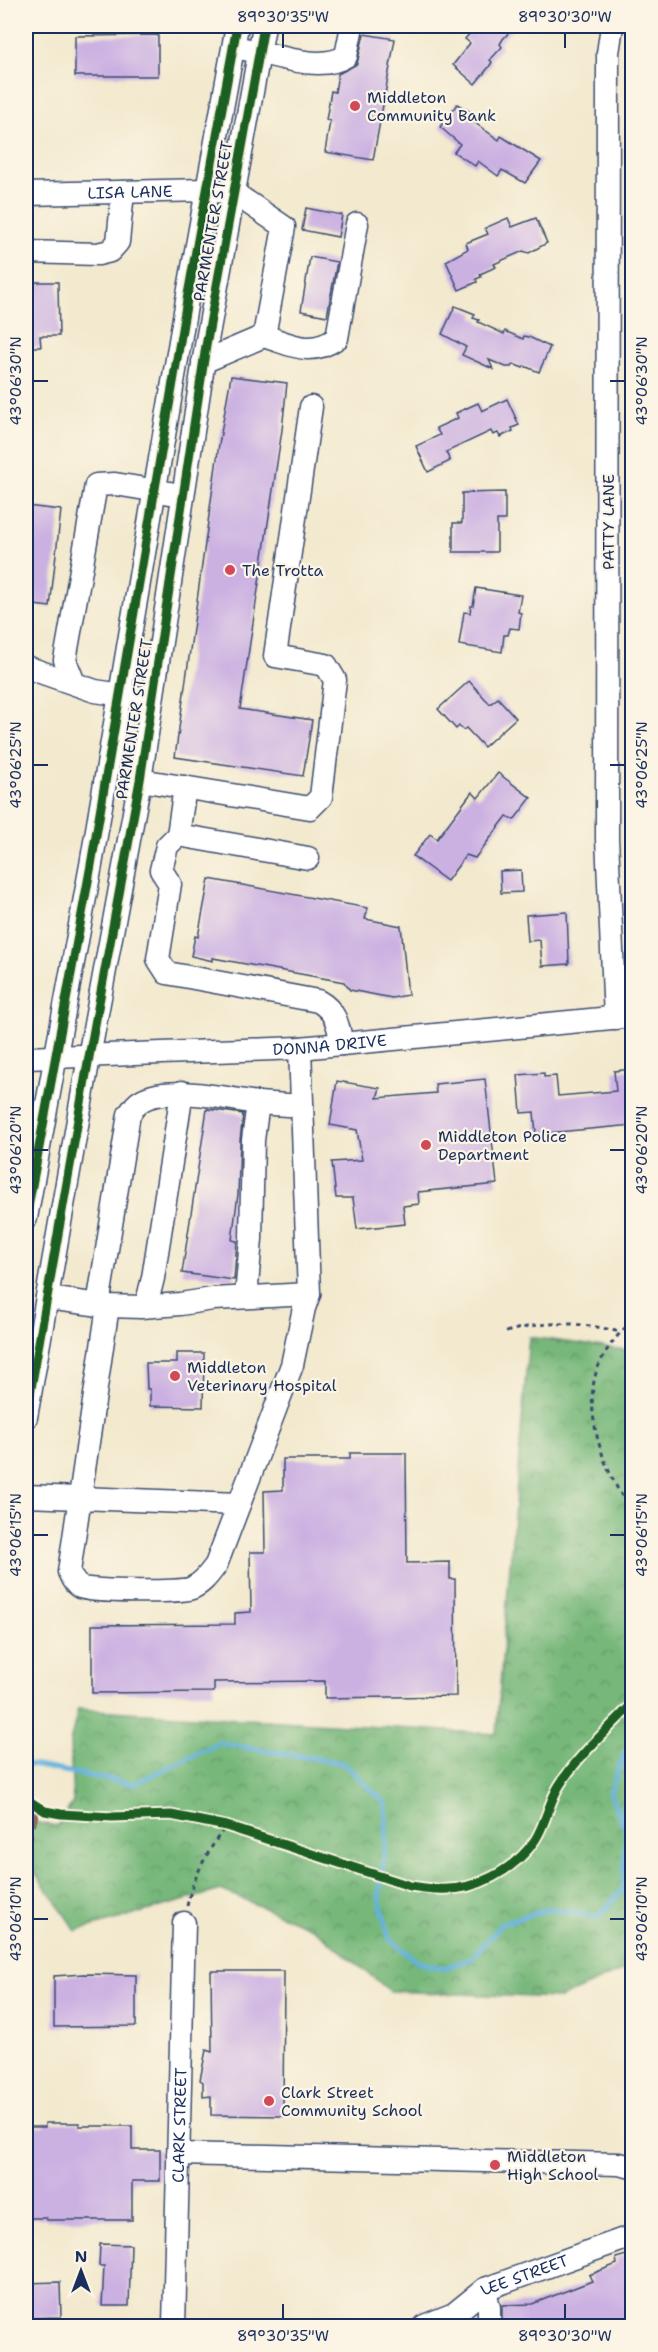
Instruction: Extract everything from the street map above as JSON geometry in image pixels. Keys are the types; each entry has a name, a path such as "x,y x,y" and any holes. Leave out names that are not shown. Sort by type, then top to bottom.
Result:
{"street":[{"name":"PARMENTER STREET","path":"26,1218 121,695 237,26"},
{"name":"PARMENTER STREET","path":"26,1417 88,1057 141,780 203,362 264,26"},
{"path":"233,48 308,62 336,63 346,56 352,26"},
{"name":"PATTY LANE","path":"612,26 608,53 608,838 624,1017"},
{"name":"LISA LANE","path":"26,194 207,190 234,192"},
{"path":"26,252 98,254 110,251 118,242 123,192"},
{"path":"234,192 284,227 264,336"},
{"path":"203,362 264,336 308,349 324,348 338,338 357,224"},
{"path":"141,780 310,808 321,797 335,680 326,664 275,656 311,407"},
{"path":"74,683 65,660 96,485 114,484 183,495"},
{"path":"26,667 95,691 153,699"},
{"path":"185,788 178,835 167,846 161,870 170,884 158,959 167,973 318,1001 332,1010 337,1020 342,1044"},
{"path":"178,835 308,858"},
{"name":"DONNA DRIVE","path":"26,1059 300,1048 624,1017"},
{"path":"300,1048 309,1294 292,1365 216,1565 204,1580 190,1589 97,1591 79,1587 69,1572 129,1114 138,1103 149,1097 182,1092 302,1106"},
{"path":"146,1306 153,1278 182,1092"},
{"path":"246,1297 251,1239 253,1140 258,1102"},
{"path":"47,1298 103,1306 146,1306 309,1294"},
{"path":"26,1496 239,1504"},
{"name":"CLARK STREET","path":"174,2326 184,1923"},
{"path":"178,2154 620,2164 633,2167"},
{"name":"LEE STREET","path":"424,2326 454,2314 485,2289 633,2236"},
{"path":"485,2289 489,2308 489,2326"}],"path":[{"path":"633,1321 620,1332 598,1366 593,1391 596,1431 609,1473 623,1499 633,1510"},
{"path":"506,1332 550,1322 594,1325 620,1332"},
{"path":"184,1923 191,1887 222,1825 237,1829"}],"green space":[{"path":"529,1337 632,1351 632,1966 560,1998 390,1991 314,1929 221,1890 76,1931 34,1871 26,1871 26,1821 57,1826 73,1802 70,1742 78,1709 496,1734"}],"building":[{"path":"476,26 515,26 503,39 500,44 502,47 490,60 492,62 489,67 475,84 453,65 470,43 465,39"},
{"name":"Middleton Community Bank","path":"364,34 395,39 373,160 325,152 330,121 326,120 331,91 335,92 338,74 357,64"},
{"path":"158,35 158,76 75,76 75,36"},
{"path":"457,104 474,114 472,116 477,120 475,123 499,140 501,136 541,161 525,183 502,170 498,176 478,161 475,166 454,152 460,144 440,127"},
{"path":"306,208 342,215 338,237 302,230"},
{"path":"508,218 512,227 536,218 547,243 529,253 523,251 494,264 496,267 480,274 481,277 476,279 477,282 459,290 446,261 468,249 466,243 488,234 485,228"},
{"path":"310,257 337,262 327,316 301,311"},
{"path":"26,282 58,282 59,336 40,336 41,347 26,347"},
{"path":"455,306 475,314 473,318 479,320 478,322 504,334 505,331 523,339 524,336 529,337 550,347 539,372 513,364 511,367 506,367 489,360 493,369 462,355 466,347 442,334"},
{"name":"The Trotta","path":"231,376 287,383 240,709 312,720 303,776 175,757 219,444"},
{"path":"507,399 519,425 512,428 513,431 500,437 498,433 493,435 491,431 446,452 450,461 428,472 416,446 440,435 436,428 458,418 456,413 478,403 482,411"},
{"path":"505,492 505,520 497,520 497,552 453,552 453,523 462,523 462,493"},
{"path":"26,506 61,510 50,607 26,604"},
{"path":"476,588 521,595 518,612 521,613 519,629 510,628 508,635 504,635 502,652 459,645 464,612 470,613"},
{"path":"469,681 490,704 498,698 516,718 484,747 466,728 463,730 459,726 456,729 438,709"},
{"path":"498,773 531,798 514,820 507,816 475,858 466,855 447,881 413,856 430,834 437,839 472,792 478,798"},
{"path":"521,870 522,892 501,893 500,871"},
{"path":"209,879 368,908 365,919 401,926 408,995 392,998 350,990 344,982 191,956 195,936 198,937"},
{"path":"567,912 569,964 542,966 540,940 528,941 526,915"},
{"path":"633,1069 633,1125 536,1134 534,1112 521,1113 518,1075 544,1073 544,1077 556,1076 558,1096 616,1091 614,1071"},
{"name":"Middleton Police Department","path":"485,1079 497,1184 418,1192 419,1204 403,1206 405,1224 357,1229 353,1198 336,1198 332,1162 362,1160 357,1130 330,1125 337,1081 380,1088 377,1098 436,1093 435,1084"},
{"path":"207,1109 243,1114 238,1194 232,1240 237,1241 234,1280 182,1273"},
{"name":"Middleton Veterinary Hospital","path":"177,1353 204,1353 203,1407 150,1406 146,1363 177,1363"},
{"path":"350,1453 406,1453 407,1563 450,1562 450,1579 455,1579 456,1696 325,1698 325,1681 214,1682 214,1692 92,1693 92,1625 235,1624 235,1613 251,1612 250,1552 265,1552 264,1491 283,1490 283,1459 350,1459"},
{"path":"211,1971 284,1971 283,2116 211,2115 211,2096 203,2097 203,2082 200,2080 206,2050 212,2052"},
{"path":"136,1975 136,2026 54,2027 54,1976"},
{"path":"45,2123 79,2123 79,2126 132,2126 132,2150 160,2150 160,2181 132,2181 132,2220 26,2218 26,2127 45,2127"},
{"path":"100,2244 131,2245 129,2306 102,2306 104,2266 99,2266"},
{"path":"633,2253 633,2326 502,2326 502,2305 532,2304 592,2281 589,2275 617,2264 616,2258"},
{"path":"60,2282 61,2317 26,2318 26,2283"}],"waterway":[{"path":"26,1764 134,1784 219,1743 343,1763 386,1804 386,1841 379,1897 389,1938 417,1962 443,1968 471,1959 502,1923 550,1909 598,1917 623,1889 626,1831 610,1793 624,1754 632,1743"}],"marked path":[{"path":"26,1848 37,1806"}],"cycle path":[{"path":"26,1218 91,865 187,300 237,26"},
{"path":"26,1417 140,780 206,346 264,26"},
{"path":"26,1799 45,1811 61,1814 112,1817 171,1815 226,1826 410,1886 437,1889 465,1887 492,1877 527,1851 539,1833 556,1792 567,1775 584,1753 632,1704"}],"place":[{"name":"Middleton Community Bank","path":"355,106"},
{"name":"The Trotta","path":"230,570"},
{"name":"Middleton Police Department","path":"426,1145"},
{"name":"Middleton Veterinary Hospital","path":"175,1376"},
{"name":"Clark Street Community School","path":"269,2101"},
{"name":"Middleton High School","path":"495,2165"}]}
